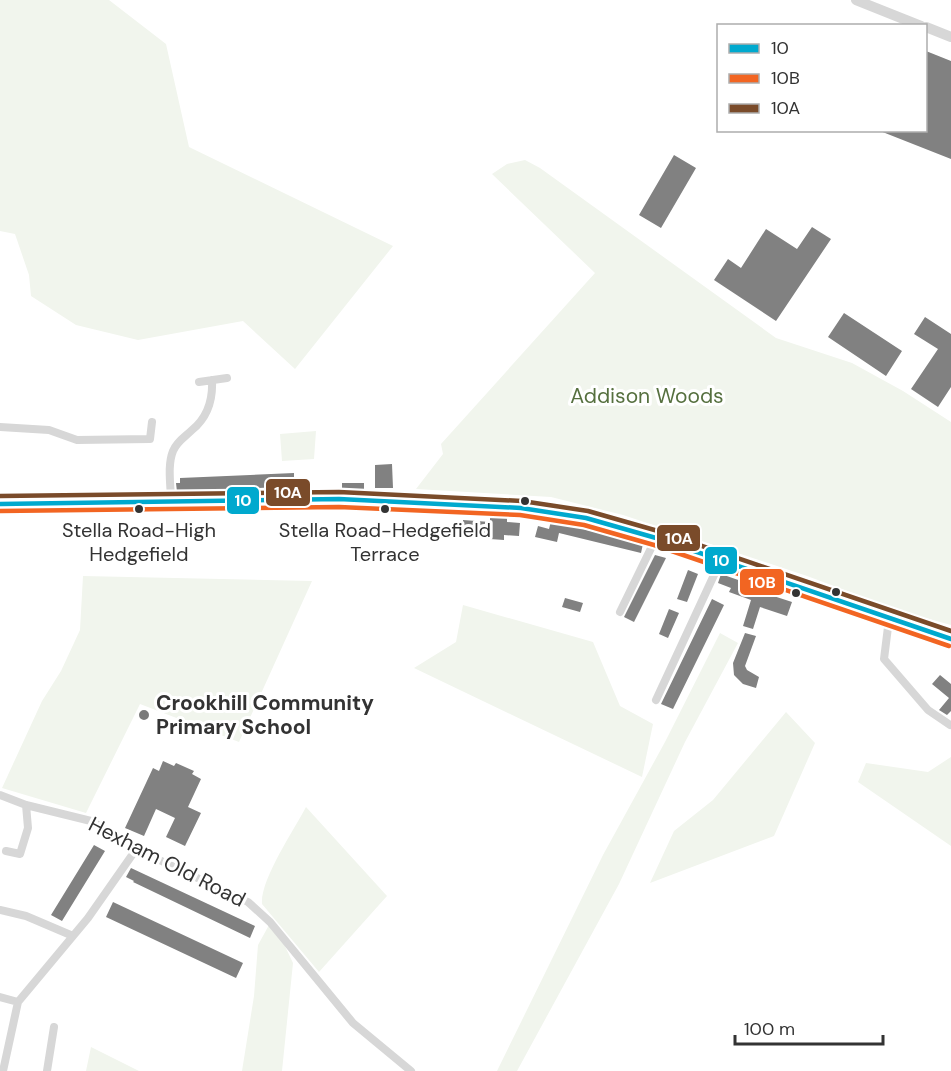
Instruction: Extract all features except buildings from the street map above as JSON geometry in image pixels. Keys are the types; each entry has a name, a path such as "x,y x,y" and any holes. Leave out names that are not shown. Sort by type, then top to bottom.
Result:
{"main road":[{"path":"0,504 339,499 520,508 586,518 656,538 951,639"}],"street":[{"path":"856,0 918,24"},
{"path":"927,28 951,37"},
{"path":"199,382 227,378"},
{"path":"171,502 171,461 174,450 180,441 198,425 212,403 212,380"},
{"path":"0,427 49,430 77,440 150,439 152,422"},
{"path":"620,612 656,538"},
{"path":"656,700 721,560"},
{"path":"889,619 884,659 928,710 950,725"},
{"name":"Hexham Old Road","path":"0,795 26,805 91,821 137,848 248,902 256,908 353,1023 411,1071"},
{"path":"6,850 20,854 28,828 26,805"},
{"path":"3,1071 18,1002 110,889 137,848"},
{"path":"0,910 26,916 73,936"},
{"path":"0,997 18,1002"},
{"path":"46,1071 54,1027"}],"green space":[{"path":"0,0 109,0 166,44 189,147 393,246 295,369 243,321 138,340 76,325 31,296 29,275 15,234 0,231"},
{"name":"Addison Woods","path":"525,160 540,168 776,338 852,363 903,391 951,422 951,625 904,612 807,576 623,515 551,497 416,489 443,454 441,444 595,273 492,174 507,164"},
{"path":"316,431 314,459 282,461 280,434"},
{"name":"Crookhill Community Primary School","path":"83,576 312,581 239,742 140,704 86,813 2,788 42,701 61,671 80,630"},
{"path":"463,605 593,642 620,706 653,724 642,777 414,668 456,642"},
{"path":"720,633 738,643 685,742 619,884 517,1071 497,1071 603,855 665,742"},
{"path":"786,712 815,743 774,836 650,883 674,831 713,800"},
{"path":"951,757 951,846 858,782 866,763 928,772"},
{"path":"306,807 387,896 319,972 262,904 266,882"},
{"path":"269,925 283,942 293,963 282,1071 242,1071 254,996 258,945"},
{"path":"91,1047 139,1071 86,1071"}],"transit line":[{"name":"10A","path":"0,496 339,492 522,501 588,511 658,531 951,631"},
{"name":"10","path":"0,504 339,499 521,508 586,518 656,538 951,639"},
{"name":"10B","path":"0,511 339,507 520,515 584,525 654,545 949,646"}],"place":[{"name":"Stella Road-High Hedgefield","path":"139,509"},
{"name":"Stella Road-Hedgefield Terrace","path":"385,509"},
{"name":"Crookhill Community Primary School","path":"144,715"}]}
